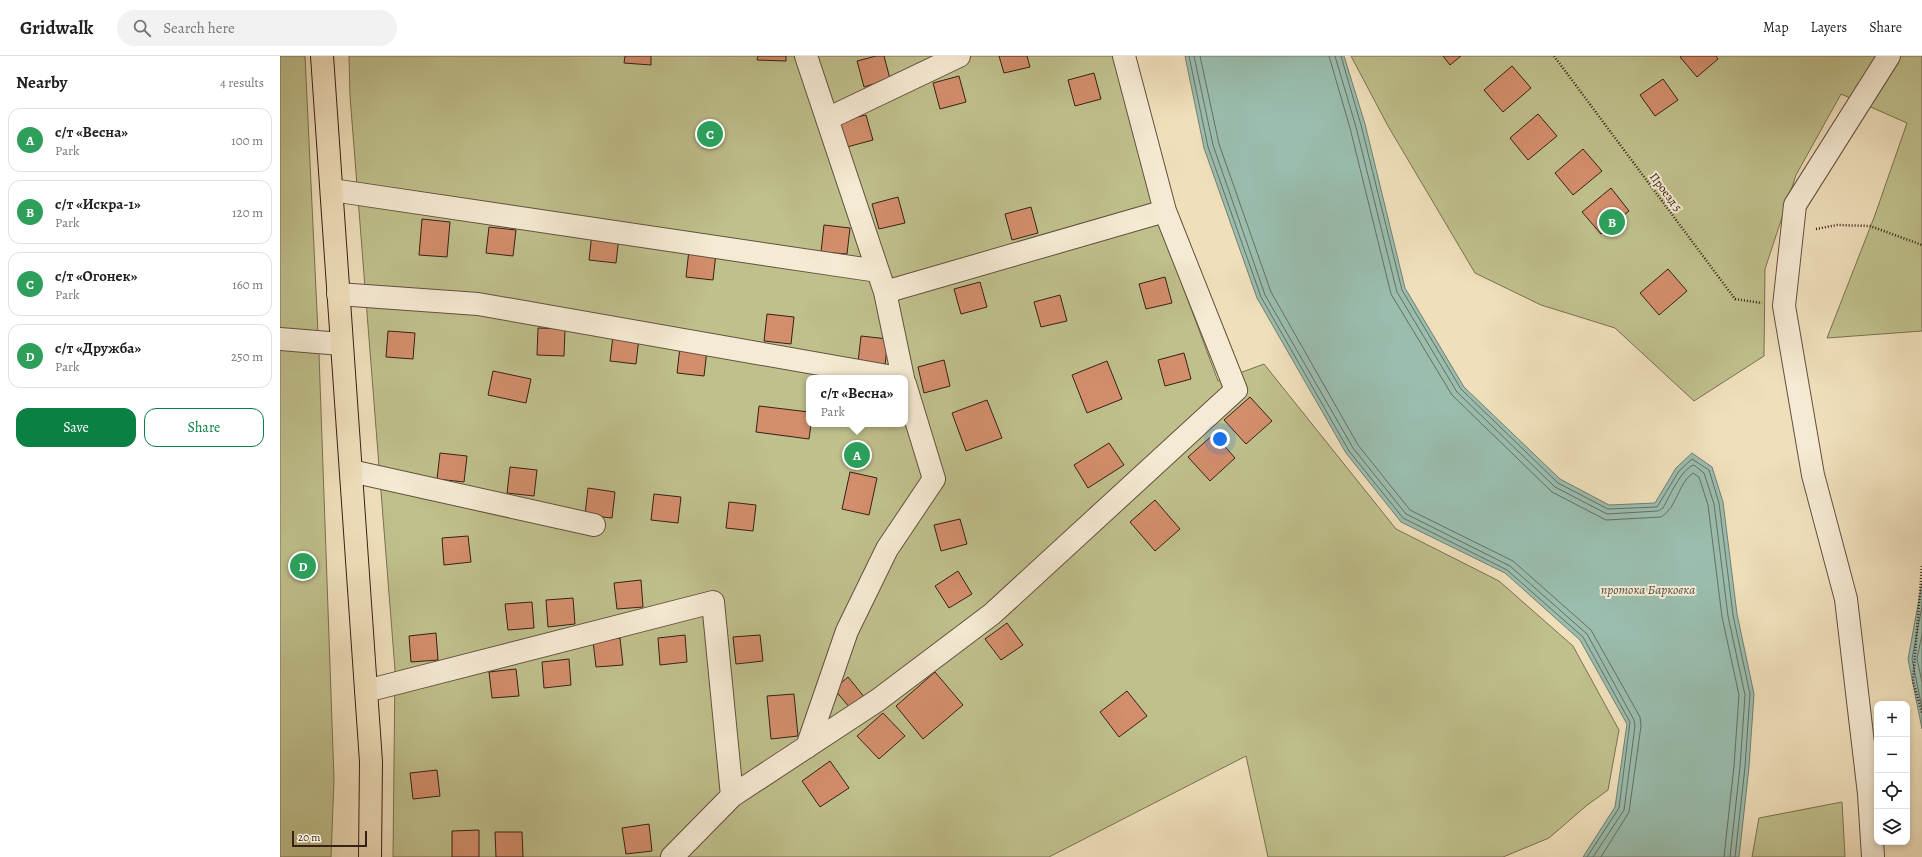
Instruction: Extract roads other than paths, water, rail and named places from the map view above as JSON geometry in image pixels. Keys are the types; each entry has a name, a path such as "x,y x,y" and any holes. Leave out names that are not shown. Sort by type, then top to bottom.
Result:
{"main road":[{"path":"322,56 371,762 370,857"}],"street":[{"path":"806,56 885,292 902,375"},
{"path":"827,119 959,56"},
{"path":"672,857 732,796 878,700 992,614 1236,390 1165,211 1124,56"},
{"path":"1873,857 1869,794 1846,599 1813,475 1784,306 1795,205 1889,56"},
{"path":"332,190 878,272"},
{"path":"885,292 1165,211"},
{"path":"338,294 478,304 882,375"},
{"path":"280,339 341,344"},
{"path":"807,747 847,631 887,549 934,479 908,394"},
{"path":"351,471 594,526"},
{"path":"366,691 714,602 732,796"}],"water":[{"name":"протока Барковка","path":"1185,56 1344,56 1365,124 1405,288 1464,387 1560,479 1609,505 1655,503 1676,468 1692,453 1712,467 1723,502 1737,614 1754,694 1749,767 1739,857 1583,857 1615,807 1627,724 1580,640 1505,573 1401,522 1346,453 1257,298 1204,148"},
{"path":"1922,583 1922,729 1908,659"}],"place":[{"name":"с/т «Огонек»","path":"710,134"},
{"name":"с/т «Искра-1»","path":"1612,222"},
{"name":"с/т «Весна»","path":"857,455"},
{"name":"с/т «Дружба»","path":"303,566"}]}
